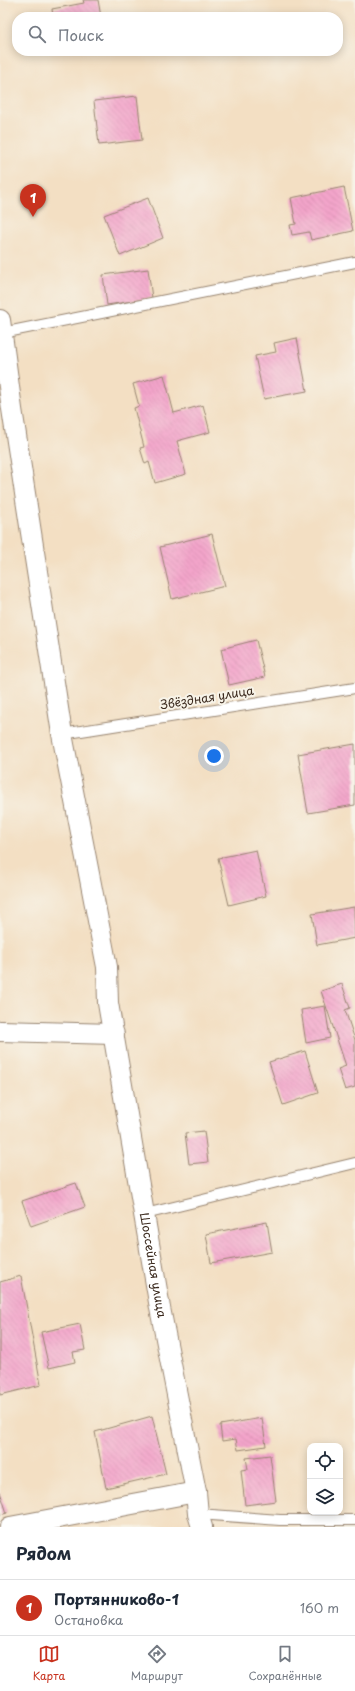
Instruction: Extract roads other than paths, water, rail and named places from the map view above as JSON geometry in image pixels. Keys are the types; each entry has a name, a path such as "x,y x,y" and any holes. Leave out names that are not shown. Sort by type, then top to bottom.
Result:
{"street":[{"name":"Шоссейная улица","path":"1,326 6,410 62,734 107,967 108,1003 160,1308 196,1492 200,1521"},
{"path":"0,1031 114,1034"},
{"path":"10,1527 196,1492"}],"lane":[{"path":"1,326 355,262"},
{"name":"Звёздная улица","path":"62,734 355,688"},
{"path":"145,1214 355,1163"},
{"path":"200,1521 355,1520"}],"place":[{"name":"Портянниково-1","path":"33,217"}]}
